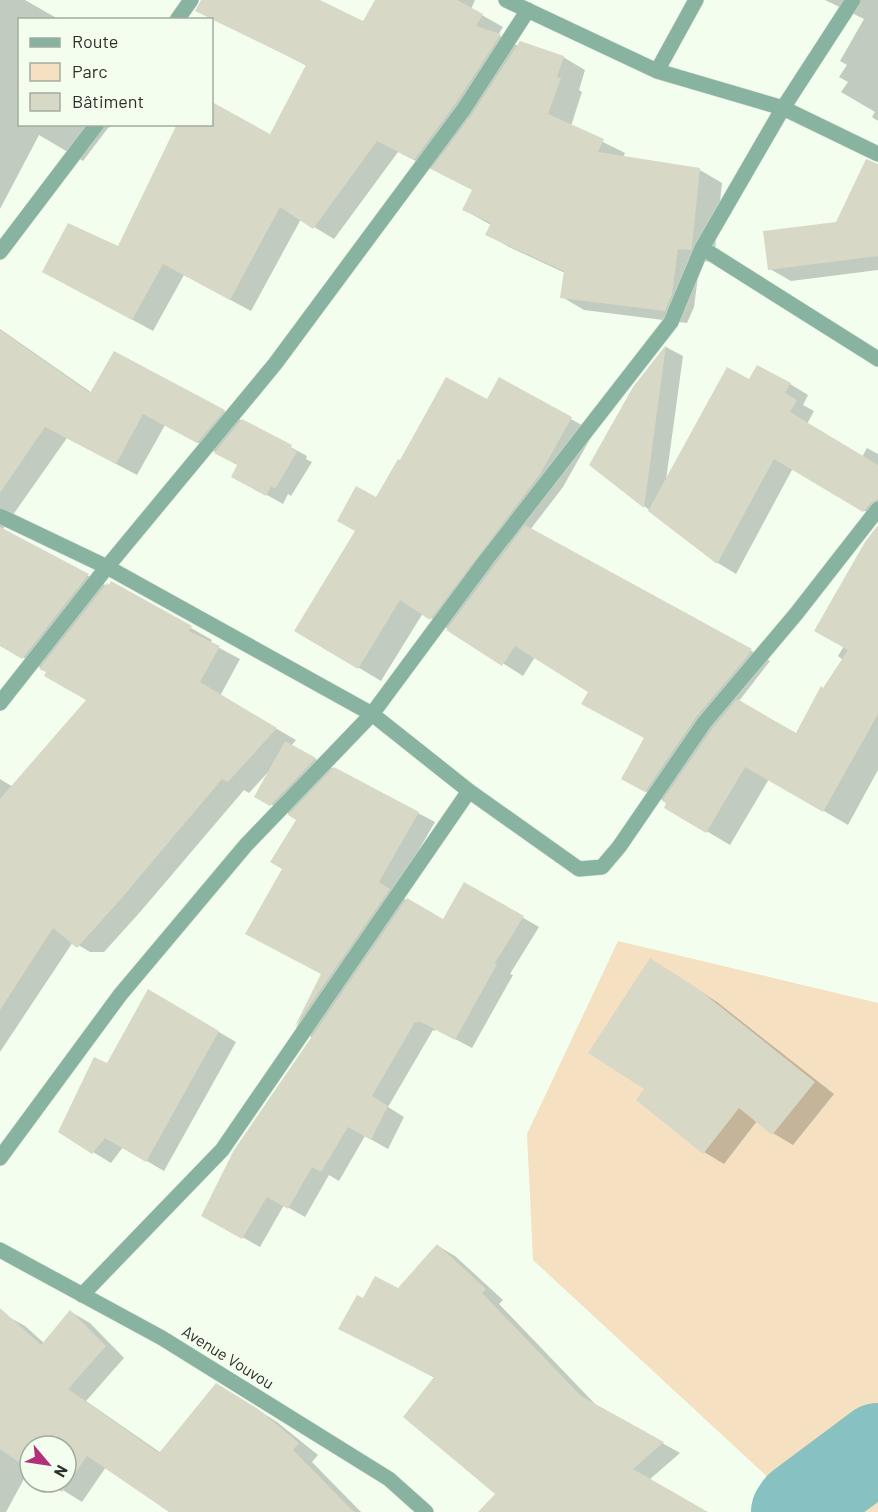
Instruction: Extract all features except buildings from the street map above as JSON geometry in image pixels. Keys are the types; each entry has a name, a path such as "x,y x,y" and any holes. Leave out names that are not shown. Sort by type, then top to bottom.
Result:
{"street":[{"path":"178,18 191,0"},
{"path":"506,0 657,71 783,108 878,154"},
{"path":"657,71 696,0"},
{"path":"0,1158 120,995 246,845 372,714 486,560 671,322 702,248 783,108 853,0"},
{"path":"0,703 107,567 275,364 464,109 528,10"},
{"path":"0,252 95,126"},
{"path":"702,248 878,359"},
{"path":"0,516 107,567 372,714 469,791 579,869 602,867 619,847 704,723 796,614 878,508"},
{"path":"82,1295 222,1150 469,791"},
{"name":"Avenue Vouvou","path":"0,1250 162,1338 389,1479 426,1512"}],"green space":[{"path":"618,941 878,1003 878,1512 795,1512 799,1506 533,1260 527,1134"}],"waterway":[{"path":"795,1512 799,1506 878,1447"}]}
